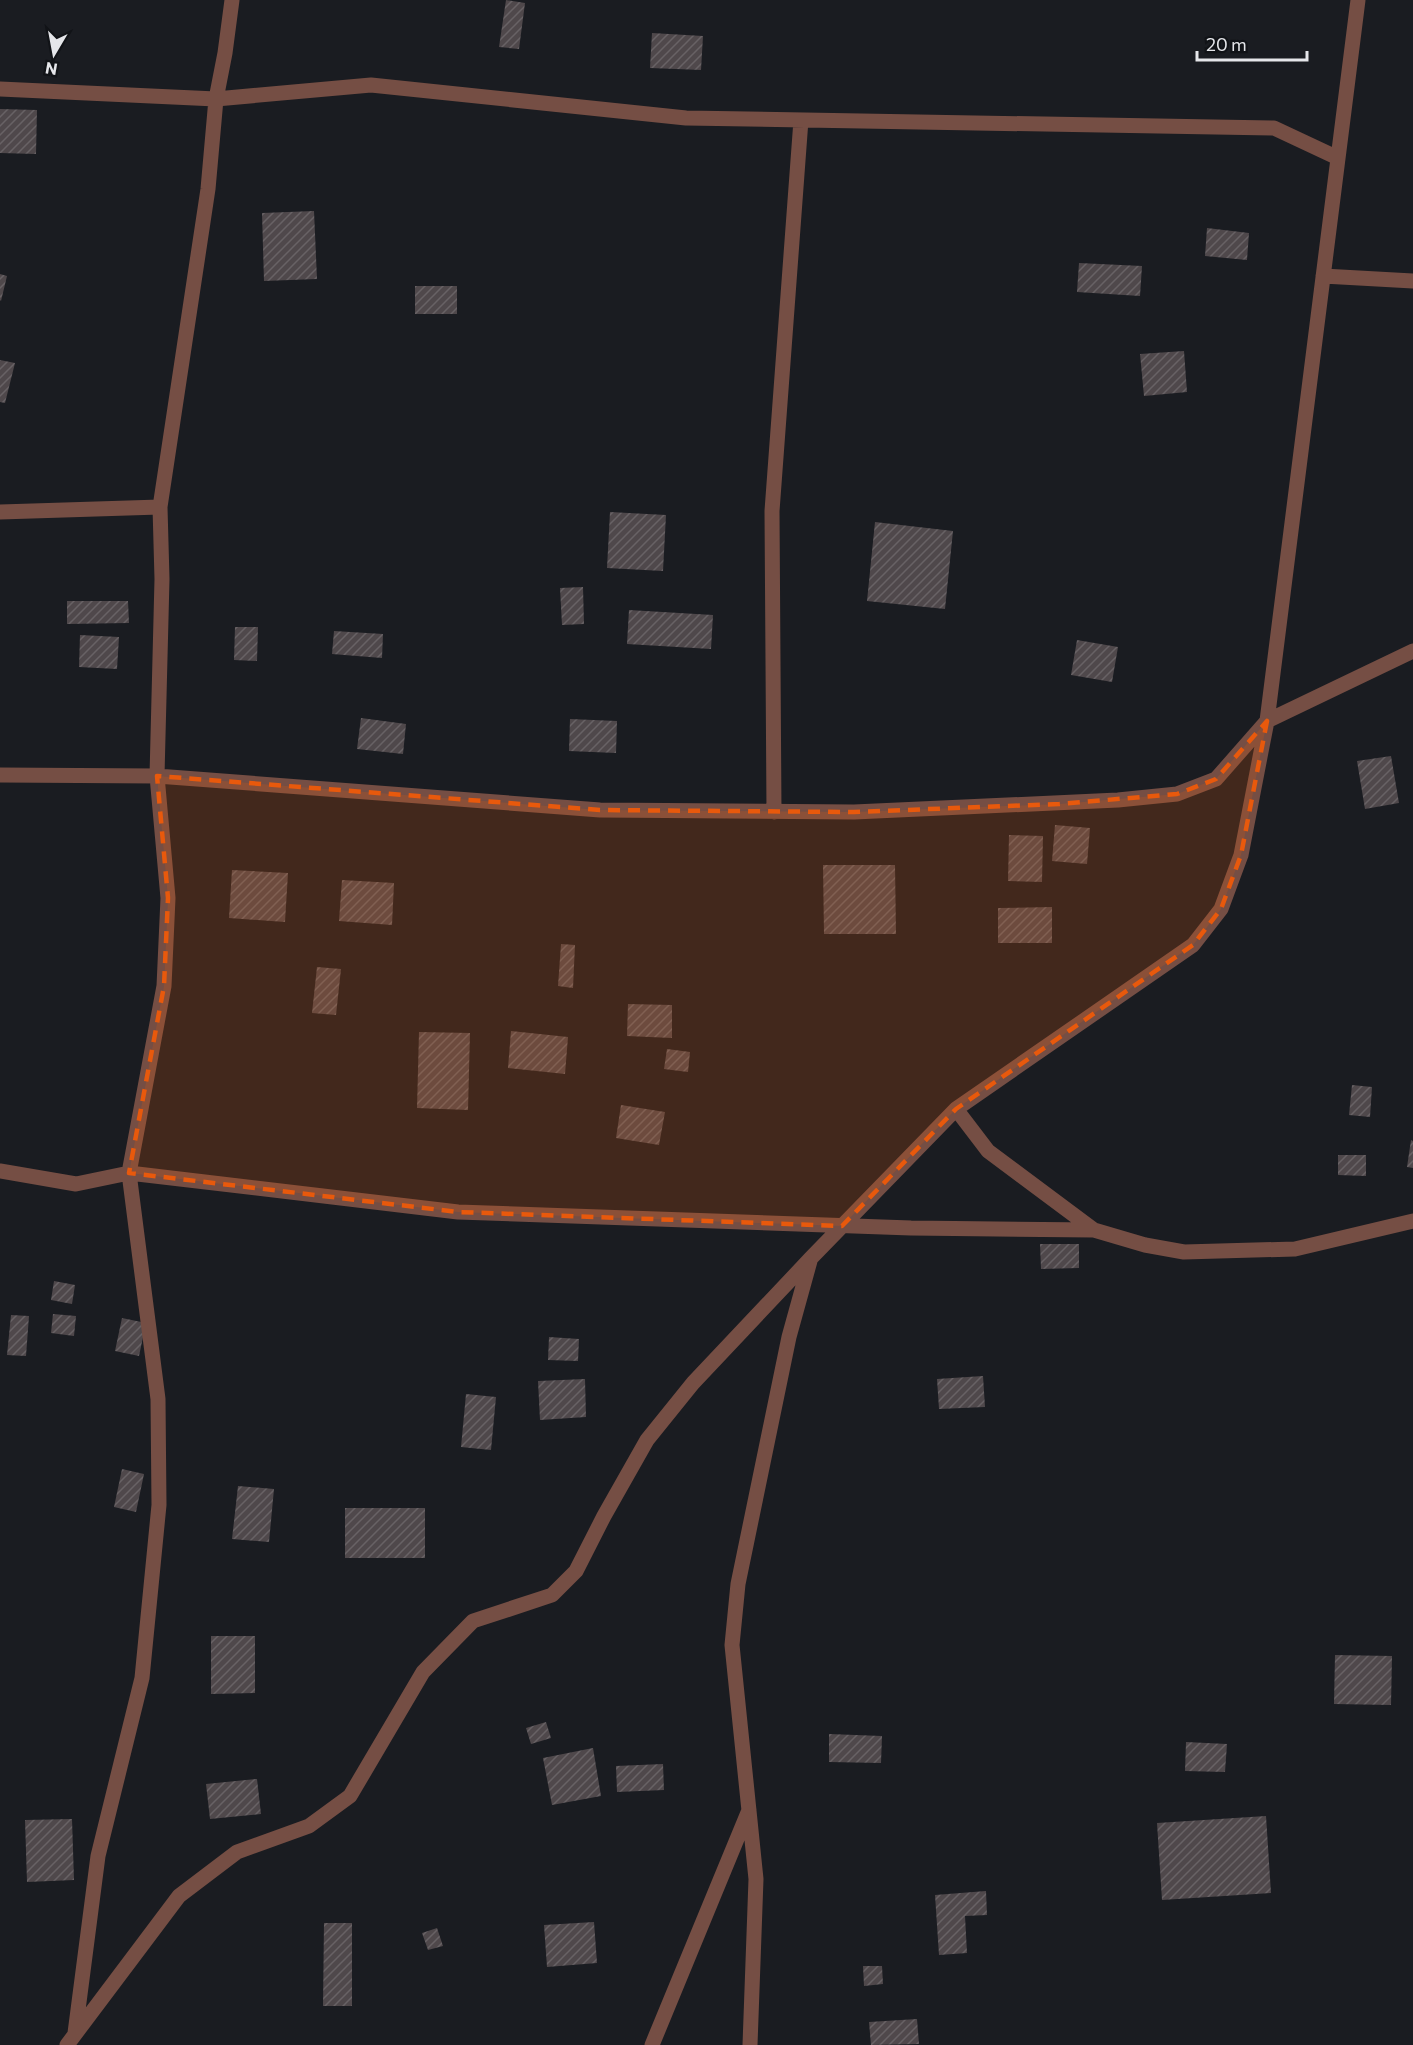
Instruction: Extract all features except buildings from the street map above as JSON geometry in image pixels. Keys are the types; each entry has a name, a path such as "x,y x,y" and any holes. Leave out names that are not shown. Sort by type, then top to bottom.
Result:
{"street":[{"path":"71,2040 98,1856 142,1678 159,1505 158,1399 129,1173 164,986 168,898 157,776 162,579 160,507 208,189 216,99 232,0"},
{"path":"71,2040 179,1896 237,1852 309,1826 350,1796 423,1672 473,1621 552,1595 576,1571 647,1440 693,1383 810,1258 956,1109 1193,945 1221,909 1241,855 1267,721 1358,0"},
{"path":"0,89 216,99 371,85 686,118 1274,128 1338,158"},
{"path":"774,812 772,511 801,120"},
{"path":"1323,276 1413,281"},
{"path":"0,512 160,507"},
{"path":"0,775 157,776 600,810 854,812 1059,804 1177,794 1216,779 1267,721 1413,651"},
{"path":"956,1109 988,1150 1094,1230"},
{"path":"0,1171 76,1184 129,1173 458,1212 842,1226 1094,1230 1145,1245 1184,1252 1295,1249 1413,1221"},
{"path":"750,2045 756,1879 732,1646 738,1584 789,1337 810,1258"},
{"path":"652,2045 750,1807"}],"highlighted area":[{"path":"1267,721 1241,855 1221,909 1193,945 956,1109 842,1226 458,1212 129,1173 164,986 168,898 157,776 600,810 854,812 1059,804 1177,794 1216,779"}]}
